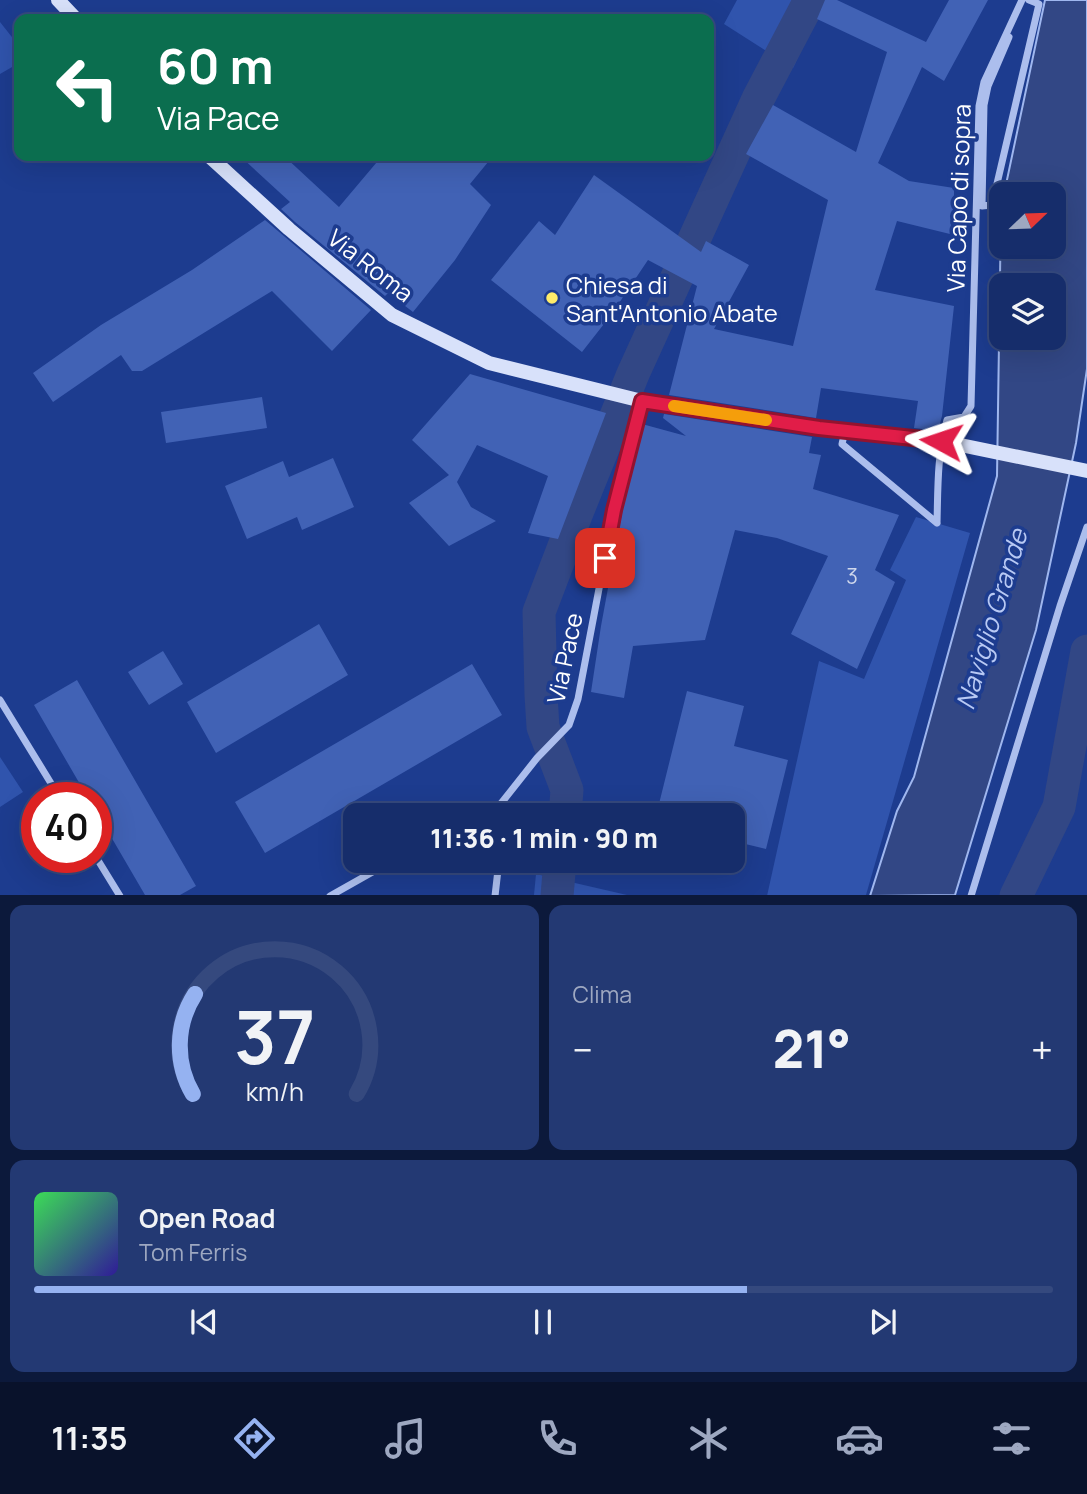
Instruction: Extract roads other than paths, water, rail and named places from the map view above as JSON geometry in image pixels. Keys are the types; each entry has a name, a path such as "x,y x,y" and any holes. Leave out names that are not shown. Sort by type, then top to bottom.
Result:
{"street":[{"path":"58,0 71,14"},
{"path":"1025,0 1039,4 992,205 982,206 984,105 988,86 1025,0"},
{"name":"Via Capo di sopra","path":"941,441 947,421 964,417 971,407 979,106 984,82 1025,0"},
{"name":"Via Roma","path":"214,161 289,229 392,315 421,323 489,363 609,390 642,401"},
{"path":"642,401 845,431 941,441 1087,471"},
{"name":"Via Pace","path":"501,803 537,758 569,725 578,699 614,510 642,401"},
{"path":"845,431 842,444 937,523 938,457 941,441"},
{"path":"971,895 1087,527"},
{"path":"0,700 50,782"},
{"path":"106,873 120,895"},
{"path":"330,895 370,873"},
{"path":"495,895 498,873"}],"water":[{"name":"Naviglio Grande","path":"1045,0 1087,0 1087,369 1076,443 1036,630 955,895 870,895 897,811 914,777 997,476 999,350 1066,350 1066,273 1000,273 1000,259 1066,259 1066,182 1007,182"}],"waterway":[{"path":"566,803 567,790 543,727 539,612 633,374 758,99 810,0"},
{"path":"1016,895 1059,807 1087,651"},
{"path":"557,895 559,873"}],"place":[{"name":"Chiesa di Sant'Antonio Abate","path":"552,298"}]}
